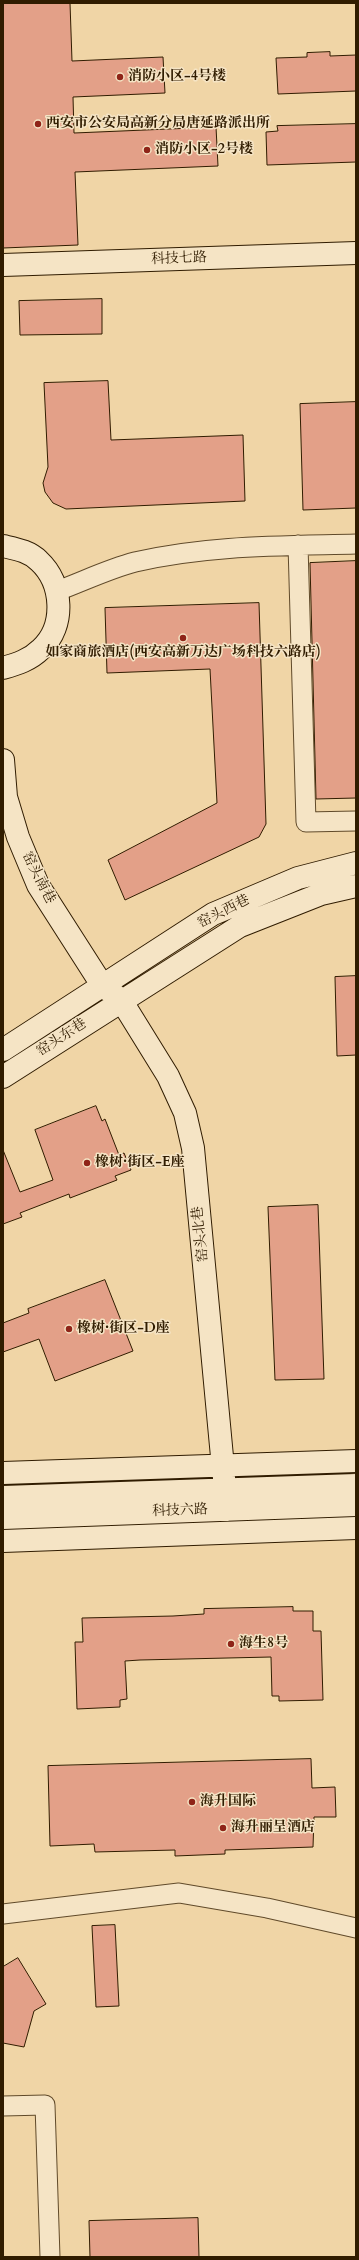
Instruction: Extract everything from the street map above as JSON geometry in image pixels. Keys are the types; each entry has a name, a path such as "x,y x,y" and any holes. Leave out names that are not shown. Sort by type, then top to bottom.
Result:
{"street":[{"name":"科技七路","path":"3,265 356,253"},
{"path":"57,591 134,562 191,552 246,547 356,544"},
{"path":"298,545 306,822 356,821"},
{"path":"3,546 22,550 39,561 51,576 57,591 58,614 53,633 42,649 25,662 3,668"},
{"name":"窑头南巷","path":"3,760 6,798 18,837 38,885 102,985"},
{"name":"窑头西巷","path":"102,985 213,914 298,878 356,863"},
{"name":"窑头西巷","path":"121,1000 240,926 321,894 356,886"},
{"name":"窑头北巷","path":"102,985 121,1000 168,1076 187,1120 193,1148 227,1500"},
{"name":"窑头东巷","path":"3,1050 102,985"},
{"name":"窑头东巷","path":"3,1076 121,1000"},
{"path":"3,1473 356,1461"},
{"name":"科技六路","path":"3,1518 227,1500 356,1485"},
{"name":"科技六路","path":"3,1497 227,1500 356,1505"},
{"path":"3,1541 356,1528"},
{"path":"3,1914 180,1893 267,1908 356,1928"},
{"path":"3,2106 46,2105 50,2257"}],"building":[{"name":"西安市公安局高新分局唐延路派出所","path":"3,3 70,3 72,61 163,57 165,93 73,97 74,133 216,127 218,166 75,172 78,245 3,248"},
{"path":"330,52 330,56 356,55 356,91 278,94 276,58 307,57 307,53"},
{"path":"356,124 356,162 267,165 266,132 278,131 277,126"},
{"path":"102,299 102,334 20,335 19,301"},
{"path":"108,381 111,440 243,435 245,501 66,509 53,503 45,492 43,483 48,467 44,383"},
{"path":"356,402 356,508 303,510 300,404"},
{"path":"356,561 356,798 316,799 310,563"},
{"path":"259,603 266,824 259,837 125,900 108,860 217,803 210,669 107,673 105,608"},
{"path":"356,976 356,1055 337,1056 335,977"},
{"name":"橡树·街区-E座","path":"96,1106 102,1121 105,1119 119,1155 124,1153 131,1170 115,1176 117,1180 70,1198 69,1194 20,1213 22,1217 3,1224 3,1150 20,1192 53,1180 35,1130"},
{"path":"318,1205 324,1379 275,1380 268,1207"},
{"name":"橡树·街区-D座","path":"105,1280 133,1351 55,1381 39,1339 3,1352 3,1323 29,1313 28,1309"},
{"name":"海生8号","path":"293,1607 293,1611 313,1611 313,1631 321,1631 323,1700 279,1701 279,1696 272,1696 271,1657 140,1660 125,1661 127,1699 120,1700 120,1707 77,1709 75,1642 83,1642 82,1618 173,1616 204,1614 204,1609"},
{"name":"海升国际","path":"311,1759 312,1788 335,1787 336,1817 314,1817 313,1847 225,1850 225,1854 175,1856 175,1850 95,1852 94,1844 50,1846 48,1766"},
{"path":"115,1925 119,2006 96,2007 92,1926"},
{"path":"18,1958 46,2004 34,2011 24,2047 3,2043 3,1967"},
{"path":"198,2218 199,2257 90,2257 89,2221"}],"place":[{"name":"消防小区-4号楼","path":"120,77"},
{"name":"西安市公安局高新分局唐延路派出所","path":"38,124"},
{"name":"消防小区-2号楼","path":"147,150"},
{"name":"如家商旅酒店(西安高新万达广场科技六路店)","path":"183,638"},
{"name":"橡树·街区-E座","path":"87,1163"},
{"name":"橡树·街区-D座","path":"69,1329"},
{"name":"海生8号","path":"231,1644"},
{"name":"海升国际","path":"192,1802"},
{"name":"海升丽呈酒店","path":"223,1828"}]}
